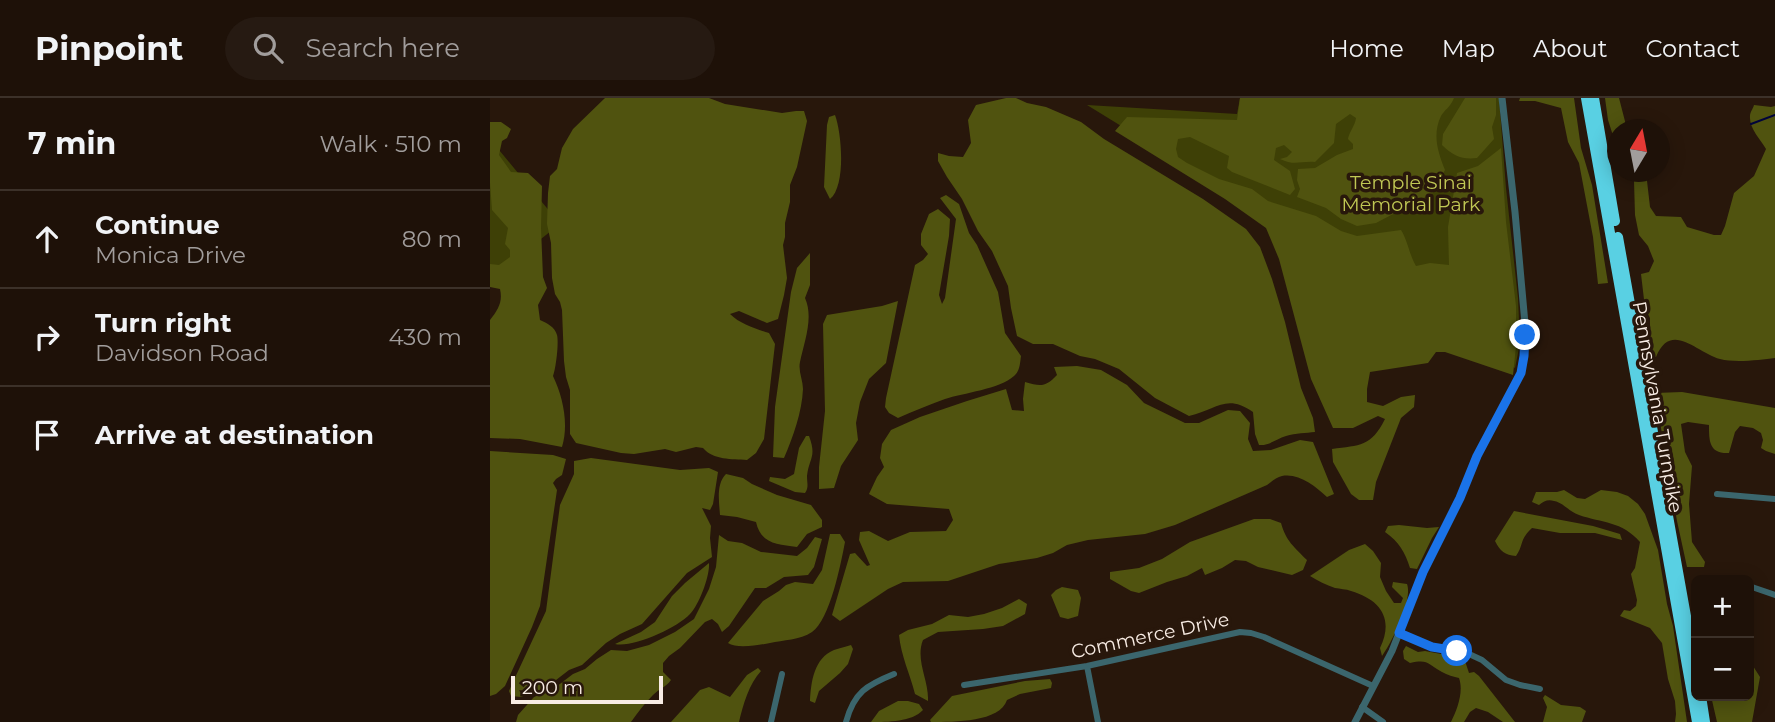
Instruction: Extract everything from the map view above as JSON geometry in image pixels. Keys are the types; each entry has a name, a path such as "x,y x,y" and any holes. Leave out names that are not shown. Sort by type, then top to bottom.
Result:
{"highway":[{"name":"Pennsylvania Turnpike","path":"1586,98 1697,722"},
{"name":"Pennsylvania Turnpike","path":"1594,98 1691,644"},
{"path":"1701,701 1705,722"}],"street":[{"path":"1356,722 1399,633 1423,572 1491,429 1521,373 1525,330 1522,284 1502,98"},
{"path":"1717,494 1775,499"},
{"path":"1754,588 1775,595"},
{"name":"Commerce Drive","path":"964,685 1087,666 1240,632 1251,632 1373,685"},
{"path":"1399,633 1432,647 1469,654 1482,660 1506,680 1540,688"},
{"path":"1087,666 1098,722"},
{"path":"771,722 782,674"},
{"path":"846,722 849,708 862,690 894,674"},
{"path":"1363,707 1383,722"}],"green space":[{"path":"605,98 709,98 725,104 782,113 804,111 807,121 797,167 790,185 790,202 785,223 783,245 787,278 778,319 767,323 739,311 730,314 743,323 769,333 775,344 764,439 756,453 747,460 717,457 703,448 696,447 676,452 665,449 634,454 621,453 576,443 570,434 570,390 564,361 562,310 552,278 551,243 547,224 548,193 550,176 557,169 562,148 573,129"},
{"path":"1016,98 1046,107 1081,122 1246,229 1260,247 1272,279 1315,432 1290,435 1259,445 1253,412 1244,406 1228,403 1189,416 1155,398 1119,369 1053,344 1033,344 1017,336 1008,286 992,251 938,161 938,153 963,157 971,143 968,120 976,105"},
{"name":"Temple Sinai Memorial Park","path":"1240,98 1499,98 1518,298 1520,343 1515,368 1087,105 1237,114"},
{"name":"Temple Sinai Memorial Park","path":"1240,98 1454,98 1438,123 1437,143 1445,170 1433,193 1376,223 1357,226 1326,208 1297,197 1300,189 1298,169 1315,168 1353,149 1353,144 1348,139 1356,118 1350,114 1336,124 1334,143 1315,162 1285,161 1280,159 1292,152 1284,145 1276,148 1274,160 1290,171 1295,189 1290,195 1232,172 1227,168 1229,156 1190,137 1178,139 1178,157 1187,163 1219,179 1252,189 1268,201 1316,216 1341,231 1357,236 1401,230 1416,266 1430,263 1449,265 1448,227 1457,173 1478,166 1501,148 1516,306 1513,375 1445,352 1436,352 1428,363 1370,372 1367,402 1383,406 1401,397 1415,395 1414,407 1401,418 1376,482 1373,500 1359,500 1351,494 1333,462 1332,449 1364,443 1375,435 1385,419 1378,416 1353,428 1333,428 1311,379 1279,259 1266,228 1225,199 1115,131 1127,117 1237,120"},
{"path":"1465,98 1496,98 1496,115 1492,127 1494,139 1477,158 1458,156 1442,145 1443,134"},
{"path":"1520,98 1574,98 1581,148 1592,185 1608,283 1598,284 1593,237 1579,163 1568,142 1561,108 1535,101 1519,101"},
{"path":"1605,98 1619,98 1624,119 1608,119"},
{"path":"1754,105 1775,106 1775,358 1748,361 1720,359 1677,340 1669,341 1662,346 1656,357 1652,357 1647,335 1650,318 1645,308 1641,274 1649,272 1654,261 1648,246 1639,235 1635,215 1634,182 1647,182 1650,207 1656,216 1681,217 1687,227 1721,235 1734,193 1754,176 1766,149 1751,125 1750,115"},
{"path":"835,115 841,159 839,183 830,199 824,187 827,125 829,117"},
{"path":"490,122 501,122 511,129 507,138 502,141 499,155 511,172 528,173 542,186 543,277 547,288 538,305 540,320 553,328 557,335 553,376 564,411 562,447 520,439 490,438 490,320 501,298 500,289 490,287 490,264 499,265 510,257 510,250 505,244 508,228 492,210"},
{"path":"490,139 560,224 490,279"},
{"path":"946,195 959,204 969,233 998,292 1005,333 1021,356 1019,367 1014,376 1000,384 945,399 898,418 885,407 886,398 915,265 928,254 921,245 921,234 929,214 938,209 950,219 939,295 942,304 945,298 956,219 940,198"},
{"path":"810,253 810,285 805,298 809,314 800,365 803,389 801,407 784,458 773,457 775,407 791,292 797,268"},
{"path":"898,301 886,363 869,379 860,402 856,423 858,440 841,466 834,488 819,489 825,411 823,324 827,315"},
{"path":"1077,366 1101,370 1127,385 1144,403 1185,423 1199,423 1228,410 1240,411 1250,423 1248,439 1253,451 1271,450 1300,440 1313,442 1334,494 1327,497 1301,478 1282,476 1175,525 1145,534 1067,545 1037,558 999,564 948,581 903,582 840,621 832,615 850,554 855,553 867,566 870,565 859,540 860,532 869,531 888,541 910,532 946,531 953,520 949,509 887,504 869,494 884,467 880,458 882,444 891,430 920,417 1006,389 1012,410 1024,411 1025,382 1046,384 1057,375 1054,367"},
{"path":"1682,392 1775,408 1775,454 1761,448 1761,433 1753,428 1740,426 1735,432 1729,453 1722,453 1712,445 1709,425 1688,422 1681,424 1685,452 1692,466 1689,504 1692,542 1705,562 1704,567 1687,567 1655,393"},
{"path":"806,436 809,436 812,453 805,493 795,492 769,481 770,477 785,479 794,474 799,448"},
{"path":"490,451 553,455 566,459 562,475 553,483 557,490 540,606 505,686 490,696"},
{"path":"591,458 680,470 709,468 718,472 713,504 710,510 702,508 711,526 712,557 687,573 642,624 606,643 582,665 569,670 547,687 521,697 511,696 509,691 546,611 560,505 574,474 574,461"},
{"path":"726,474 743,478 777,495 811,505 822,520 822,527 807,534 797,547 766,539 756,522 720,515 719,488"},
{"path":"1564,490 1577,498 1585,499 1601,490 1617,492 1628,496 1645,514 1658,550 1673,626 1687,722 1675,722 1675,701 1662,643 1650,628 1620,616 1624,610 1630,611 1636,606 1631,574 1635,568 1640,542 1619,526 1579,515 1552,500 1539,505 1532,502 1536,492"},
{"path":"1514,511 1593,526 1620,534 1622,540 1595,533 1560,533 1532,528 1525,536 1516,556 1509,555 1501,550 1495,541"},
{"path":"1254,519 1270,519 1281,523 1288,539 1307,560 1303,570 1292,575 1235,560 1205,575 1202,568 1139,593 1110,579 1110,572 1139,568 1162,559 1190,542"},
{"path":"1388,526 1439,527 1417,569 1410,568 1401,548 1385,532"},
{"path":"830,534 840,534 845,542 834,590 818,626 807,635 791,639 748,646 728,643 763,601 786,585 795,582 813,584 822,570"},
{"path":"719,535 728,541 742,543 761,552 797,556 815,537 822,539 814,567 808,575 784,577 766,588 755,588 722,632 712,619 705,622 669,656 663,663 663,672 671,680 650,698 631,722 516,722 518,715 534,697 552,690 611,650 627,651 649,645 694,619 709,589 716,567"},
{"path":"1365,544 1381,563 1380,577 1394,603 1401,603 1403,598 1392,587 1393,582 1407,584 1404,610 1382,656 1380,648 1386,628 1382,612 1377,605 1361,595 1332,587 1310,576 1349,550"},
{"path":"709,563 708,575 700,597 690,614 665,631 643,640 615,644 655,622 672,596"},
{"path":"1062,587 1078,590 1081,598 1078,616 1068,619 1060,617 1051,595"},
{"path":"1019,599 1027,604 1025,614 1003,626 938,632 923,640 921,663 928,701 915,694 899,635 949,615 968,617 984,614"},
{"path":"851,645 853,649 848,664 819,691 815,703 810,701 813,679 822,659 834,650"},
{"path":"1406,646 1418,652 1457,657 1465,661 1469,673 1474,672 1479,676 1515,722 1503,722 1476,708 1464,722 1451,722 1460,695 1459,678 1425,662 1410,663 1404,659 1403,651"},
{"path":"758,668 761,671 750,688 739,722 671,722 700,690 709,687 730,697 747,675"},
{"path":"1754,668 1760,677 1752,722 1717,722 1712,701 1754,701"},
{"path":"1050,679 1051,688 1020,694 1007,700 996,713 986,717 952,722 930,720 952,696 1025,681"},
{"path":"1545,695 1561,705 1580,707 1586,711 1582,722 1543,722 1547,707 1543,698"},
{"path":"898,701 919,704 923,710 906,719 871,722 879,711"}],"waterway":[{"path":"1751,124 1775,115"}],"route":[{"path":"1457,651 1432,647 1399,633 1423,572 1460,498 1477,456 1521,373 1525,335"}]}
